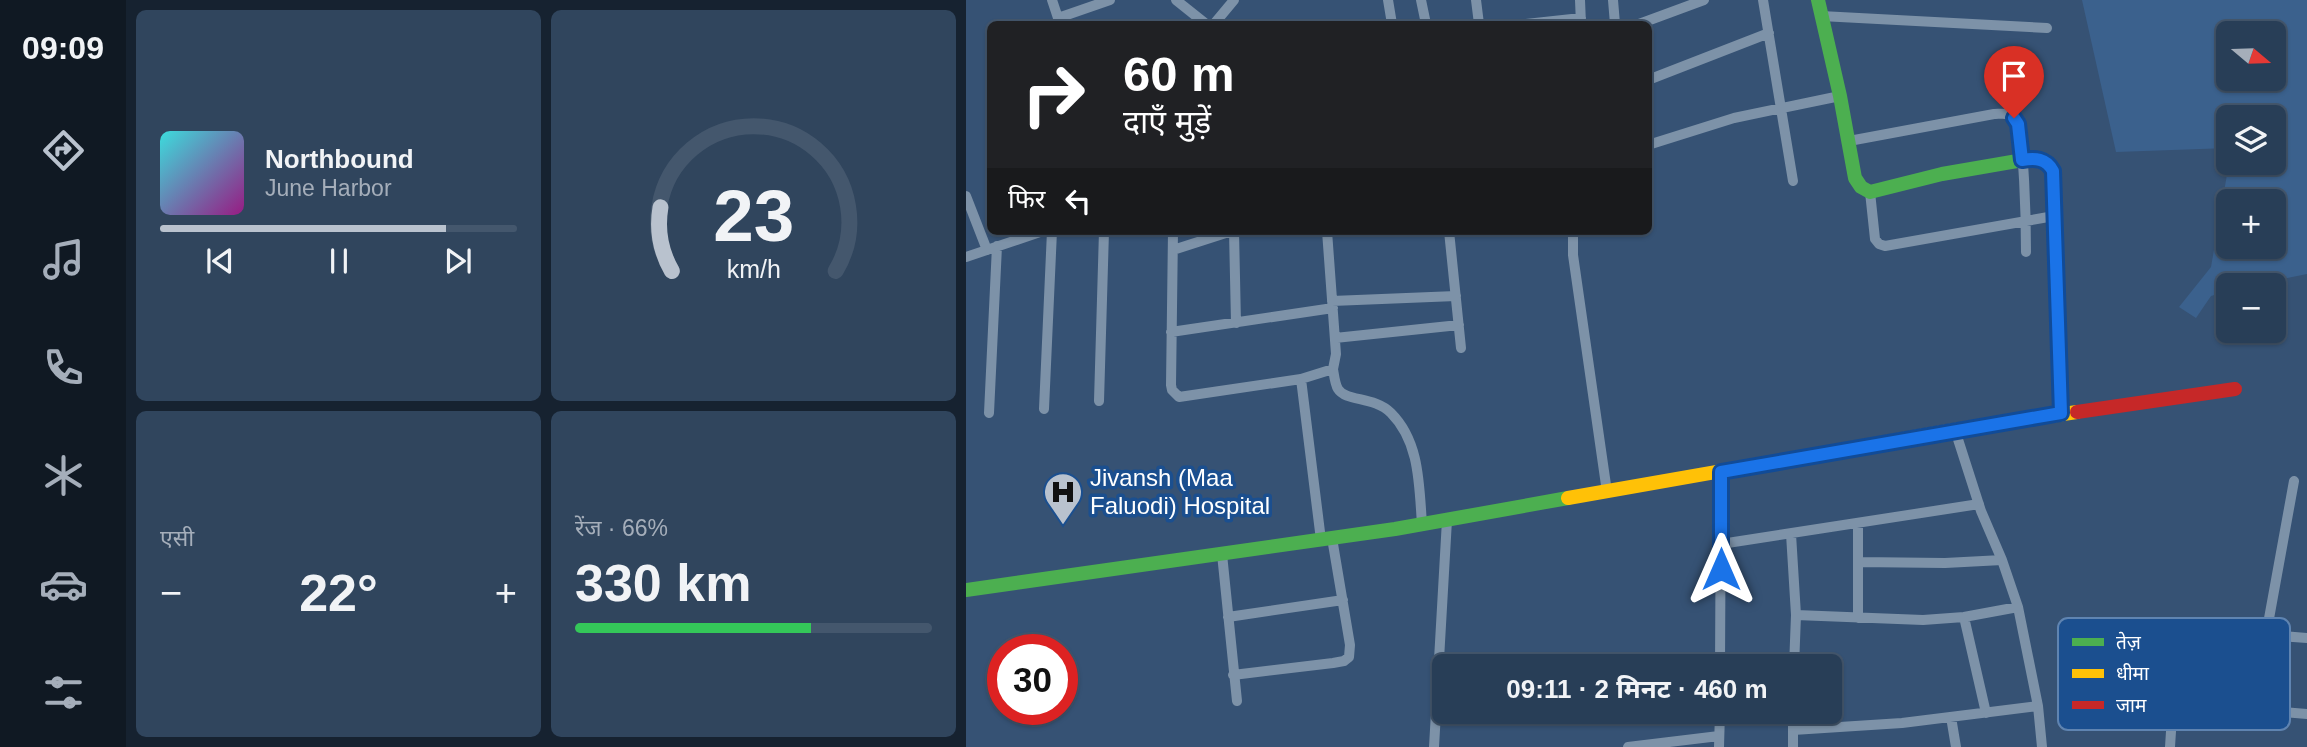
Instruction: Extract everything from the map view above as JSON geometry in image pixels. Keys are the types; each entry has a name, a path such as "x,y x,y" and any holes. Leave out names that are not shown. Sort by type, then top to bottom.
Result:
{"street":[{"path":"1052,0 1059,21 1110,0"},
{"path":"1176,0 1202,21"},
{"path":"1216,21 1234,0"},
{"path":"1388,0 1392,21"},
{"path":"1421,0 1425,21"},
{"path":"1476,0 1479,21"},
{"path":"1580,0 1581,21"},
{"path":"1613,0 1615,21"},
{"path":"1647,21 1704,0"},
{"path":"1763,0 1793,181"},
{"path":"1818,0 1858,185 1864,191 1870,192 1942,174 2035,158 2050,165 2053,171 2061,413"},
{"path":"1821,16 2047,28"},
{"path":"1652,78 1769,33"},
{"path":"1652,144 1734,118 1840,96"},
{"path":"1849,141 2006,113 2014,118 2018,124 2022,160 2026,253"},
{"path":"1870,192 1875,239 1885,246 2054,216"},
{"path":"966,196 992,248 989,413"},
{"path":"966,257 1031,235"},
{"path":"1044,409 1052,235"},
{"path":"1099,401 1104,235"},
{"path":"1173,235 1172,390 1179,397 1301,379 1333,369"},
{"path":"1173,250 1220,235"},
{"path":"1233,235 1236,323"},
{"path":"1327,235 1336,354 1333,369 1337,388 1342,394 1381,404 1393,414 1416,457 1422,524"},
{"path":"1449,235 1461,348"},
{"path":"1573,235 1573,255 1607,492"},
{"path":"1171,332 1332,305 1456,296"},
{"path":"1335,338 1458,325"},
{"path":"1233,675 1344,660 1349,657 1350,645 1343,600 1327,539 1301,379"},
{"path":"966,590 1422,524 1955,430 2235,389"},
{"path":"1955,430 1979,504 2018,607 2038,706 2042,747"},
{"path":"1720,654 1721,472"},
{"path":"2269,618 2294,481"},
{"path":"1721,544 1979,504"},
{"path":"1434,747 1447,520"},
{"path":"1858,523 1858,618"},
{"path":"1791,534 1796,615 1794,654"},
{"path":"1222,554 1237,701"},
{"path":"1858,562 1945,563 2002,560"},
{"path":"1228,617 1343,600"},
{"path":"1796,615 1923,620 1964,617 2018,607"},
{"path":"1964,617 1986,713"},
{"path":"1793,730 1951,718 2038,706"},
{"path":"1951,718 1956,747"},
{"path":"1628,747 1719,742 1720,724"},
{"path":"1793,724 1793,747"}],"water":[{"path":"2082,0 2307,0 2307,274 2286,278 2286,273 2216,273 2216,295 2211,296 2196,318 2179,307 2211,267 2216,238 2216,259 2286,259 2286,189 2224,189 2227,175 2286,175 2286,105 2216,105 2216,148 2116,152"}],"traffic: fast":[{"path":"1818,0 1855,178 1861,187 1870,192 1942,174 2035,158 2050,165 2053,171 2057,302"},
{"path":"966,590 1395,529 1568,498"}],"traffic: slow":[{"path":"2057,302 2061,413"},
{"path":"1568,498 1955,430 2077,412"}],"traffic: jam":[{"path":"2077,412 2235,389"}],"place":[{"name":"Jivansh (Maa Faluodi) Hospital","path":"1063,526"}],"route":[{"path":"1721,569 1721,472 2061,413 2053,171 2043,160 2022,160 2018,124 2014,118"}]}
